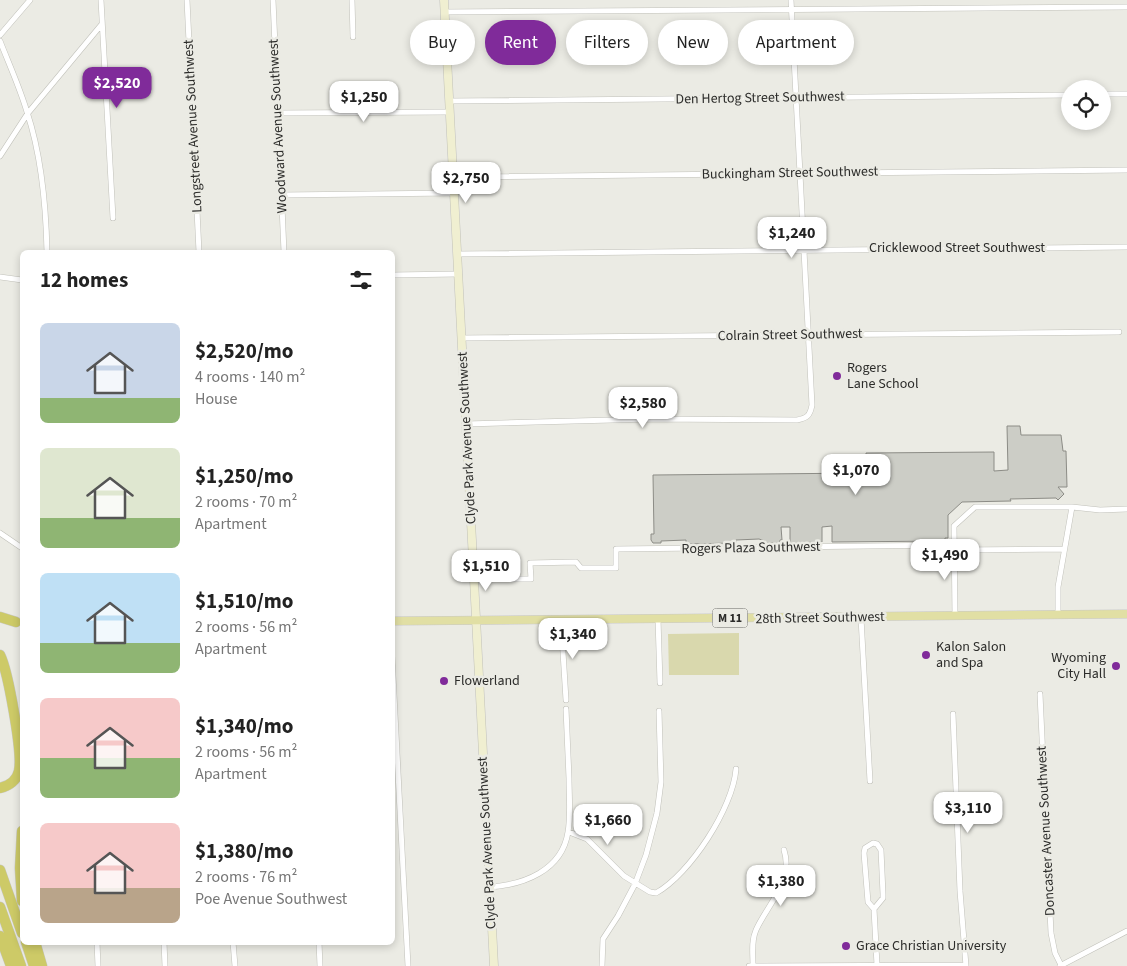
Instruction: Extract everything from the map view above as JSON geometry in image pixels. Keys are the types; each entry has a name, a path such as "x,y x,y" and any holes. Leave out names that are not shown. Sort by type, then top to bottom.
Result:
{"highway":[{"path":"0,617 19,622"},
{"path":"0,655 8,675 20,761 16,778 10,784 0,788"},
{"path":"0,870 20,927"},
{"path":"0,907 21,966"},
{"path":"0,936 11,966"},
{"path":"27,945 34,966"},
{"path":"36,945 42,966"}],"main road":[{"name":"Clyde Park Avenue Southwest","path":"444,0 494,966"},
{"name":"28th Street Southwest","path":"395,621 1127,614"},
{"path":"0,622 19,622"}],"street":[{"path":"0,35 30,0"},
{"path":"101,0 113,218"},
{"name":"Longstreet Avenue Southwest","path":"187,0 199,250"},
{"name":"Woodward Avenue Southwest","path":"273,0 284,250"},
{"path":"352,0 353,38"},
{"path":"466,424 650,419 797,420 806,418 810,414 808,335 791,0"},
{"path":"445,12 1127,7"},
{"path":"0,156 28,114 102,24"},
{"path":"0,40 28,114 44,196 46,250"},
{"path":"1111,94 1127,94"},
{"name":"Den Hertog Street Southwest","path":"449,101 1061,95"},
{"path":"278,113 450,112"},
{"name":"Buckingham Street Southwest","path":"454,177 1127,170"},
{"path":"282,195 454,193"},
{"name":"Cricklewood Street Southwest","path":"457,254 1127,247"},
{"path":"395,274 458,274"},
{"path":"1,280 20,280"},
{"name":"Colrain Street Southwest","path":"462,338 1120,332"},
{"path":"955,616 954,526 975,507 1127,509"},
{"path":"1058,615 1058,587 1072,507"},
{"path":"0,533 20,547"},
{"name":"Rogers Plaza Southwest","path":"474,579 530,579 530,563 576,562 581,568 616,568 616,549 954,545 960,550 1064,549"},
{"path":"861,618 870,781"},
{"path":"658,619 660,683"},
{"path":"561,620 566,700"},
{"name":"Doncaster Avenue Southwest","path":"1040,694 1051,933 1055,953 1061,966"},
{"path":"489,887 515,884 538,874 552,863 561,850 568,832 566,709"},
{"path":"602,966 603,939 635,884 650,841 657,812 661,782 659,711"},
{"path":"395,714 408,966"},
{"path":"749,966 966,965 960,891 952,714"},
{"path":"568,832 582,836 593,844 615,869 635,884 651,893 658,893 689,863 721,817 734,786 736,769"},
{"path":"874,909 883,898 883,894 881,850 877,844 873,843 865,848 864,853 868,902 874,909 877,965"},
{"path":"753,966 753,940 756,930 778,894 786,864 784,850"},
{"path":"1061,966 1127,931"},
{"path":"97,945 98,966"},
{"path":"164,945 165,966"},
{"path":"233,945 235,966"},
{"path":"319,945 320,966"}],"green space":[{"path":"739,633 739,675 669,675 668,634"}],"building":[{"path":"1007,426 1020,426 1021,435 1061,435 1063,451 1066,451 1067,487 1058,487 1064,494 1058,500 1056,498 962,502 948,515 948,538 945,538 945,541 832,542 832,526 822,527 822,542 790,543 790,527 781,527 782,540 780,540 780,543 765,543 765,541 759,539 736,540 736,543 686,544 686,540 653,543 651,540 651,534 654,534 653,475 866,473 866,453 994,452 994,471 1008,470"}],"place":[{"name":"Rogers Lane School","path":"837,376"},
{"name":"Kalon Salon and Spa","path":"926,655"},
{"name":"Wyoming City Hall","path":"1116,666"},
{"name":"Flowerland","path":"444,681"},
{"name":"Grace Christian University","path":"846,946"}]}
